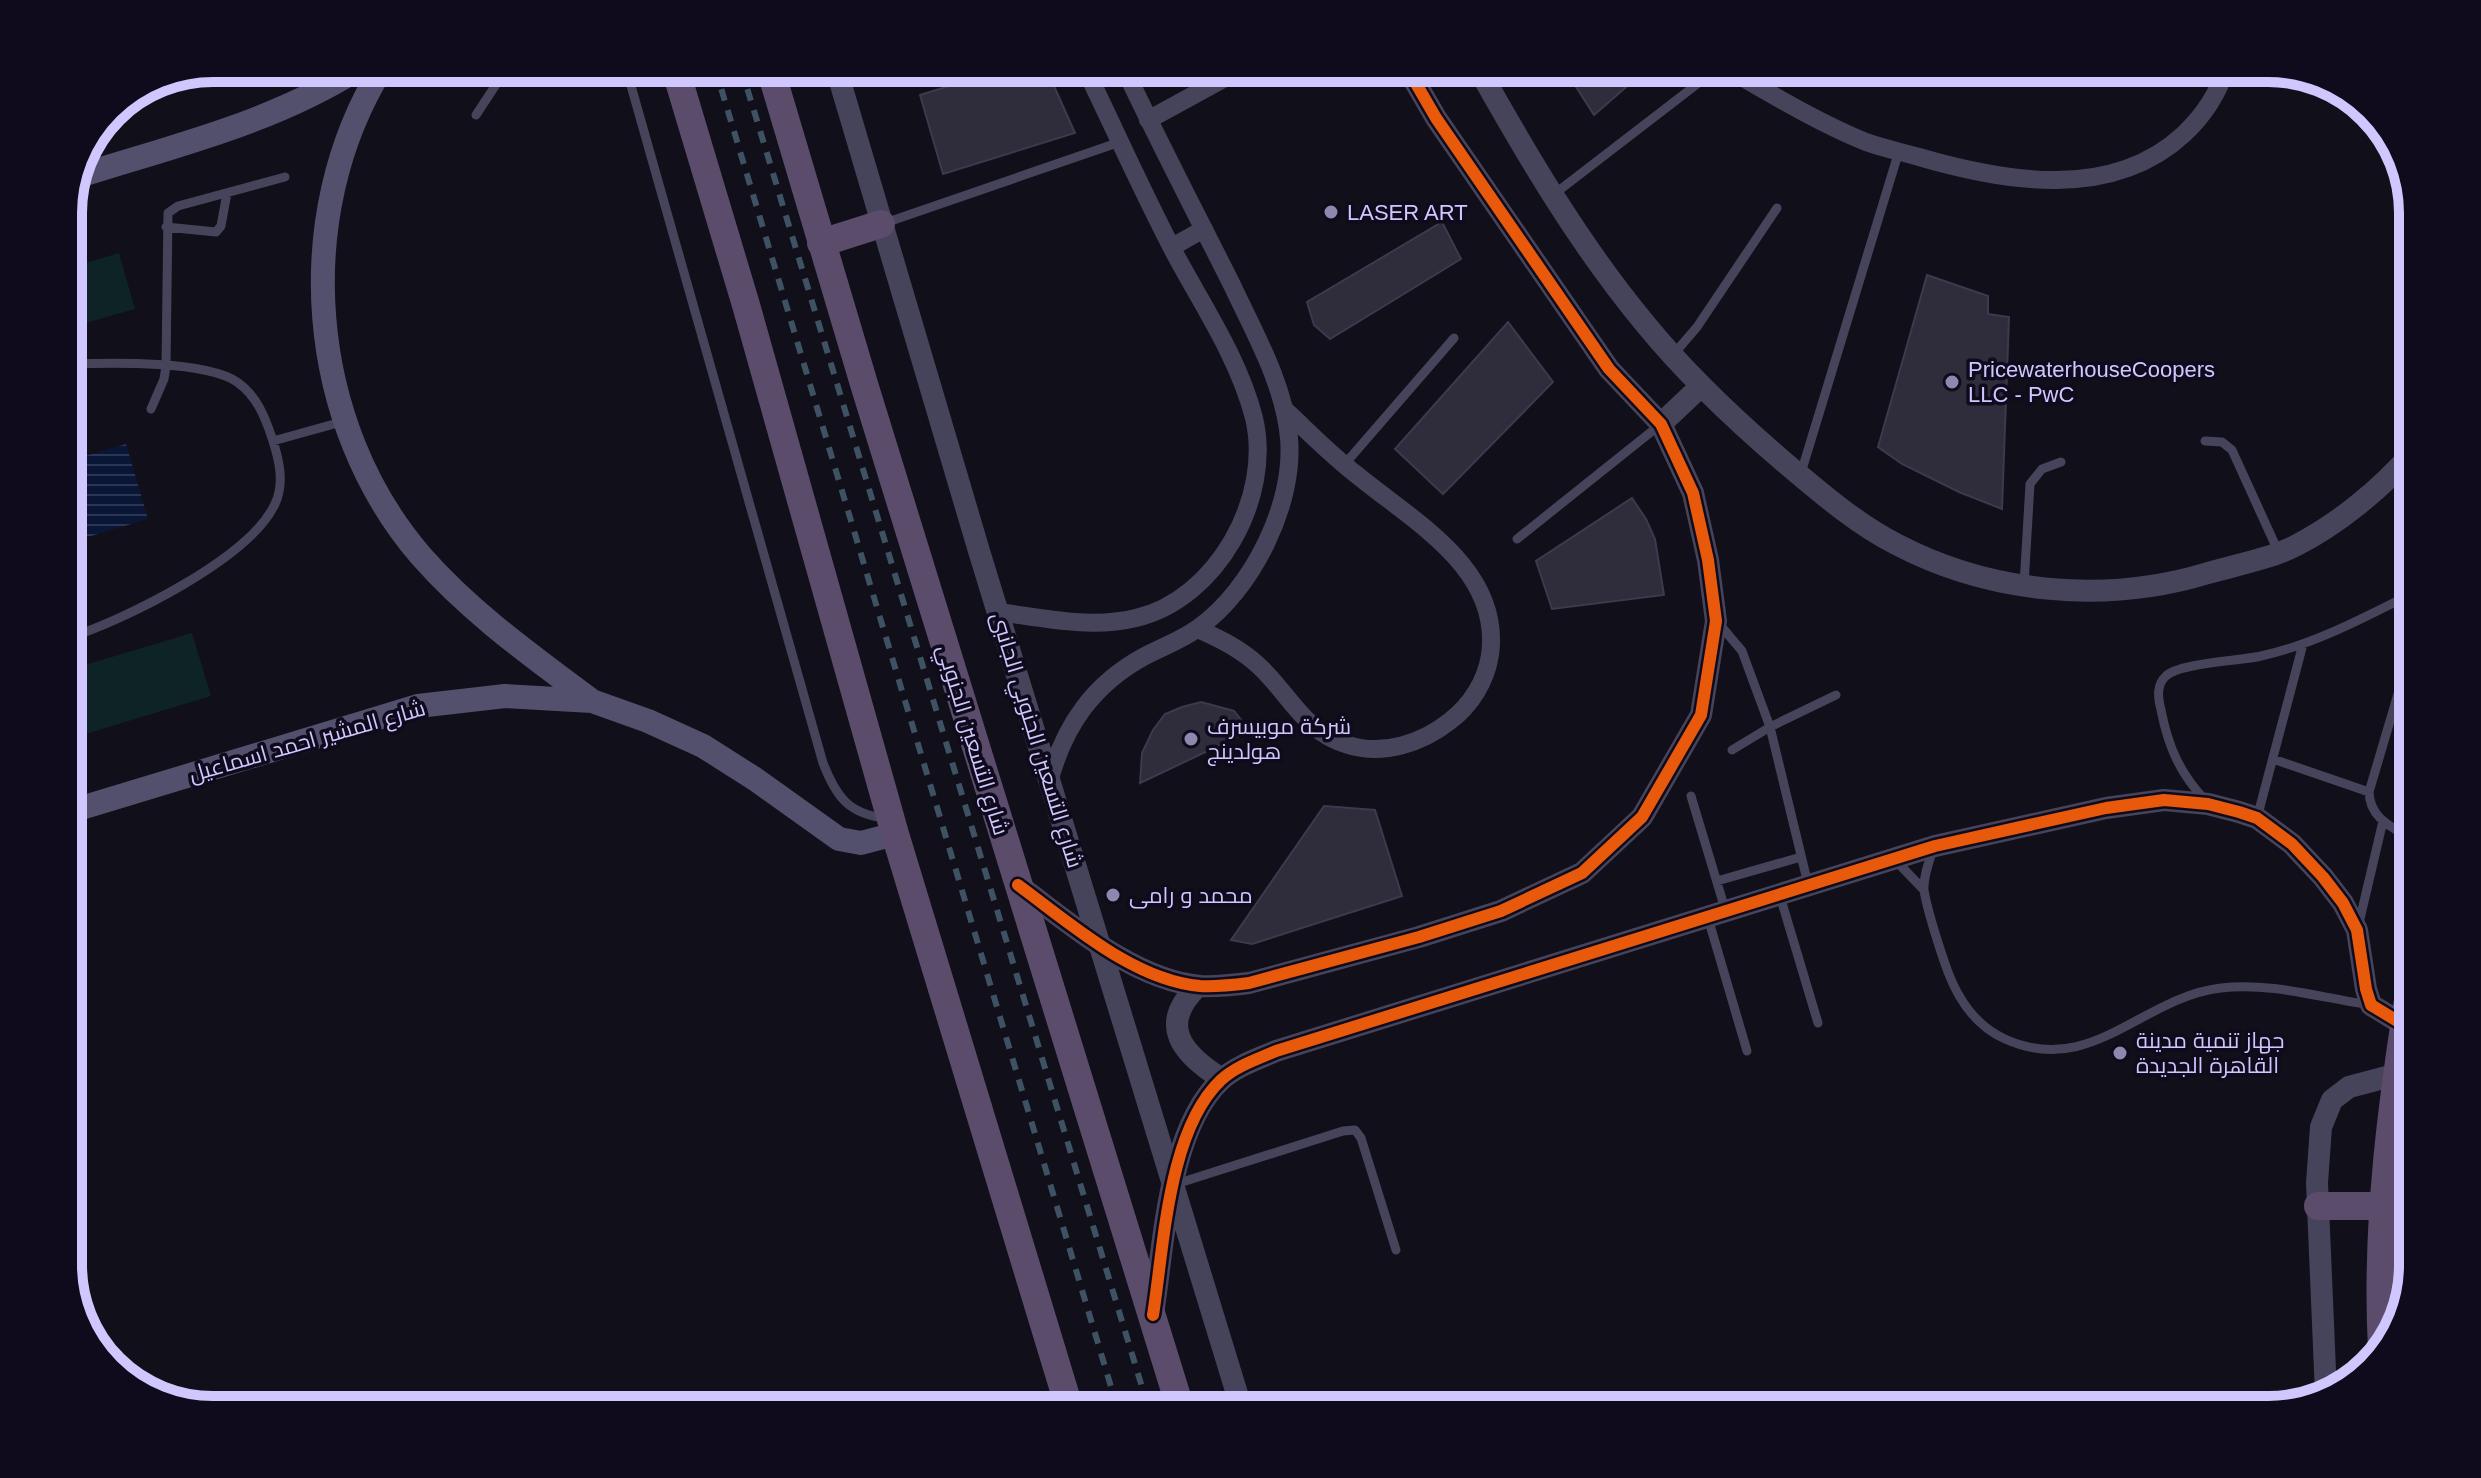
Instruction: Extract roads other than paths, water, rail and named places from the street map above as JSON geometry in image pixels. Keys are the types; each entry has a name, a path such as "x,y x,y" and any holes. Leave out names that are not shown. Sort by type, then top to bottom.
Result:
{"main road":[{"path":"89,173 270,115 336,82 355,87 361,96 362,106"},
{"path":"375,82 334,179 324,237 322,293 328,349 345,421 387,508 419,554 457,595 532,658 592,701"},
{"path":"679,82 746,305 893,826 1066,1396"},
{"name":"شارع التسعين الجنوبي","path":"774,82 1177,1396"},
{"path":"821,243 881,224"},
{"path":"505,696 528,681 533,670 532,658"},
{"name":"شارع المشير احمد اسماعيل","path":"82,808 418,706 505,696 592,701 648,721 703,746 839,839 861,843 893,826"},
{"path":"2381,1330 2379,1285 2399,1066"},
{"path":"2318,1206 2385,1206"}],"street":[{"name":"شارع التسعين الجنوبي الجانبى","path":"840,82 1049,782 1238,1396"},
{"path":"998,612 1098,623 1138,618 1175,603 1206,578 1230,547 1246,510 1257,466 1255,420 1240,377 1092,82"},
{"path":"1049,782 1058,751 1072,721 1092,695 1116,674 1198,629 1244,580 1269,540 1280,508 1290,442 1285,410 1256,336 1130,82"},
{"path":"1148,120 1217,82"},
{"path":"1018,885 1099,945 1153,972 1198,986 1249,983 1419,937 1501,911 1582,873 1642,817 1701,715 1716,621 1708,560 1693,493 1661,424 1609,369 1436,118 1415,82"},
{"path":"1486,82 1553,195 1606,273 1647,326 1701,386 1846,513 1897,544 1951,568 2024,585 2067,591 2127,590 2185,580 2293,547 2348,512 2399,468"},
{"path":"1751,82 1867,142 1973,171 2031,180 2076,180 2123,172 2166,151 2201,118 2221,82"},
{"path":"1172,247 1204,229"},
{"path":"1661,424 1701,386"},
{"path":"1198,629 1248,656 1312,726 1346,745 1365,749 1382,749 1414,742 1443,727 1467,704 1484,676 1491,645 1489,615 1480,590 1461,562 1344,465 1285,410"},
{"path":"1153,1315 1173,1185 1190,1126 1204,1101 1222,1079 1242,1066 1276,1051 1779,892 1935,846 2106,808 2164,800 2208,804 2257,818 2292,844 2343,903 2357,930 2371,1005 2399,1022"},
{"path":"1198,986 1185,998 1178,1017 1179,1037 1187,1054 1222,1079"},
{"path":"2325,1382 2318,1206 2321,1127 2332,1100 2349,1087 2398,1074"}],"lane":[{"path":"476,115 498,82"},
{"path":"630,82 823,763 832,786 847,805 893,826"},
{"path":"1553,195 1700,82"},
{"path":"881,224 1120,142"},
{"path":"1800,475 1899,151"},
{"path":"151,409 166,366 166,219 172,208 285,177"},
{"path":"166,227 216,232 221,226 227,193"},
{"path":"1673,355 1697,327 1777,208"},
{"path":"1344,465 1454,338"},
{"path":"82,364 136,362 205,371 237,382 260,405 281,469 277,502 259,530 206,570 151,604 82,633"},
{"path":"273,441 345,421"},
{"path":"1517,539 1661,424"},
{"path":"2205,441 2222,442 2232,450 2278,551"},
{"path":"2024,585 2030,484 2042,469 2061,462"},
{"path":"2208,804 2188,780 2166,739 2159,689 2161,682 2172,671 2259,657 2303,644 2399,599"},
{"path":"1716,621 1742,651 1770,727 1808,884"},
{"path":"2257,818 2303,644"},
{"path":"2399,690 2369,792 2373,811 2399,831"},
{"path":"1732,750 1770,727 1836,695"},
{"path":"2273,759 2369,792"},
{"path":"1691,796 1717,881 1716,912 1747,1051"},
{"path":"2357,930 2383,821"},
{"path":"1935,846 1924,890 1956,994 1973,1017 1995,1034 2021,1046 2048,1050 2077,1048 2103,1038 2160,1007 2188,995 2217,988 2277,988 2371,1005"},
{"path":"1717,881 1801,857"},
{"path":"1894,858 1924,890"},
{"path":"1779,892 1818,1023"},
{"path":"1173,1185 1343,1131 1355,1130 1361,1138 1396,1250"}],"water":[{"path":"126,444 148,519 82,539 82,457"}],"railway":[{"path":"719,82 1114,1396"},
{"path":"745,82 1145,1396"}],"place":[{"name":"LASER ART","path":"1331,212"},
{"name":"PricewaterhouseCoopers LLC - PwC","path":"1952,382"},
{"name":"شركة موبيسرف هولدينج","path":"1191,739"},
{"name":"محمد و رامى","path":"1113,895"},
{"name":"جهاز تنمية مدينة القاهرة الجديدة","path":"2120,1053"}]}
